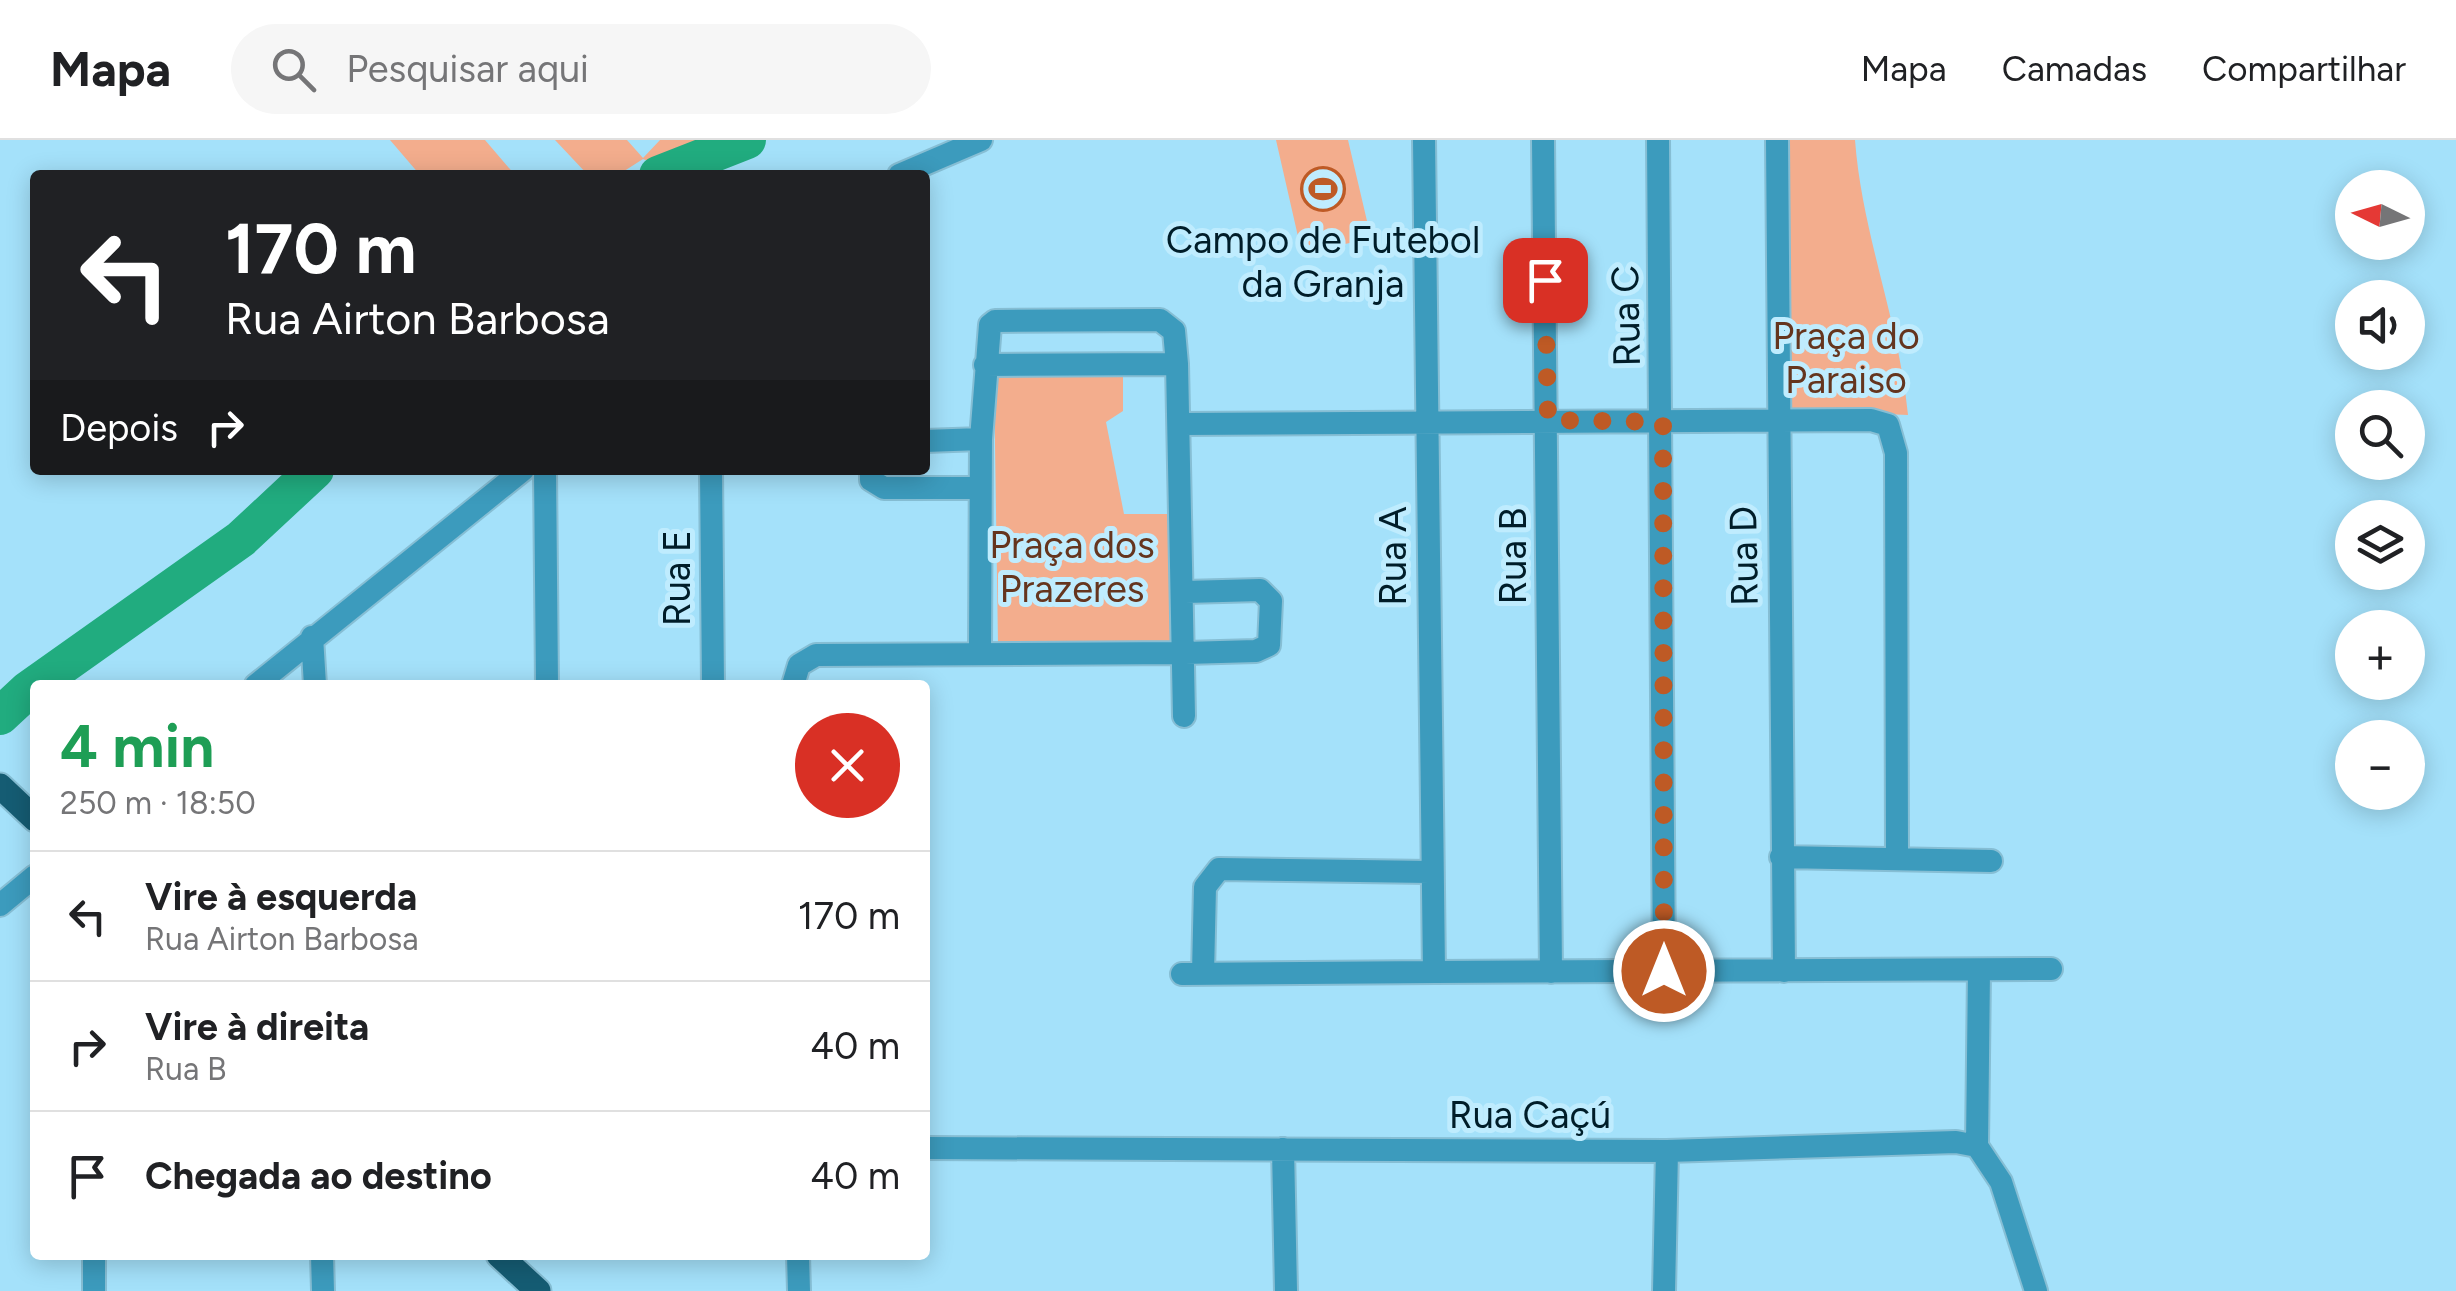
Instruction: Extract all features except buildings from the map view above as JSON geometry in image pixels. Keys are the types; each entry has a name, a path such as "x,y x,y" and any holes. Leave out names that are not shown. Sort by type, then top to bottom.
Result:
{"main road":[{"path":"0,786 30,814"},
{"path":"505,1260 538,1291"}],"street":[{"path":"911,170 981,140"},
{"name":"Rua A","path":"1424,140 1434,972"},
{"name":"Rua B","path":"1543,140 1551,972"},
{"name":"Rua C","path":"1658,140 1664,971"},
{"name":"Rua D","path":"1777,140 1784,971"},
{"path":"980,651 981,439 988,332 996,321 1160,320 1174,331 1177,364 1184,716"},
{"path":"985,365 1177,364"},
{"path":"1180,424 1427,419 1871,420 1888,425 1896,453 1897,857"},
{"path":"930,441 981,439"},
{"path":"262,680 509,475"},
{"path":"544,475 547,680"},
{"name":"Rua E","path":"711,475 713,680"},
{"path":"872,475 872,480 884,488 980,488"},
{"path":"794,680 799,665 816,654 1185,653 1263,650 1271,638 1271,601 1260,590 1184,592"},
{"path":"312,637 315,680"},
{"path":"1782,857 1991,861"},
{"path":"1430,872 1219,869 1205,886 1193,974 2052,970"},
{"path":"0,905 30,880"},
{"path":"1979,970 1976,1146 2001,1182 2036,1291"},
{"name":"Rua Caçú","path":"930,1148 1667,1150 1956,1142 1976,1146"},
{"path":"1283,1149 1286,1291"},
{"path":"1664,1291 1667,1150"},
{"path":"94,1260 94,1291"},
{"path":"322,1260 323,1291"},
{"path":"798,1260 799,1291"}],"green space":[{"path":"390,140 485,140 511,170 416,170"},
{"path":"555,140 627,140 643,158 660,140 723,140 658,165 643,159 626,170 583,170"},
{"name":"Campo de Futebol da Granja","path":"1276,140 1348,140 1371,238 1302,254"},
{"name":"Praça do Paraiso","path":"1789,140 1855,140 1865,209 1897,346 1908,415 1791,410"},
{"name":"Praça dos Prazeres","path":"1123,374 1123,411 1106,422 1124,514 1180,514 1182,641 998,644 994,377"}],"waterway":[{"path":"671,170 747,140"},
{"path":"42,680 241,539 310,475"},
{"path":"0,716 30,689"}],"place":[{"name":"Campo de Futebol da Granja","path":"1323,189"}],"route":[{"path":"1545,280 1548,420 1663,422 1664,971"}]}
